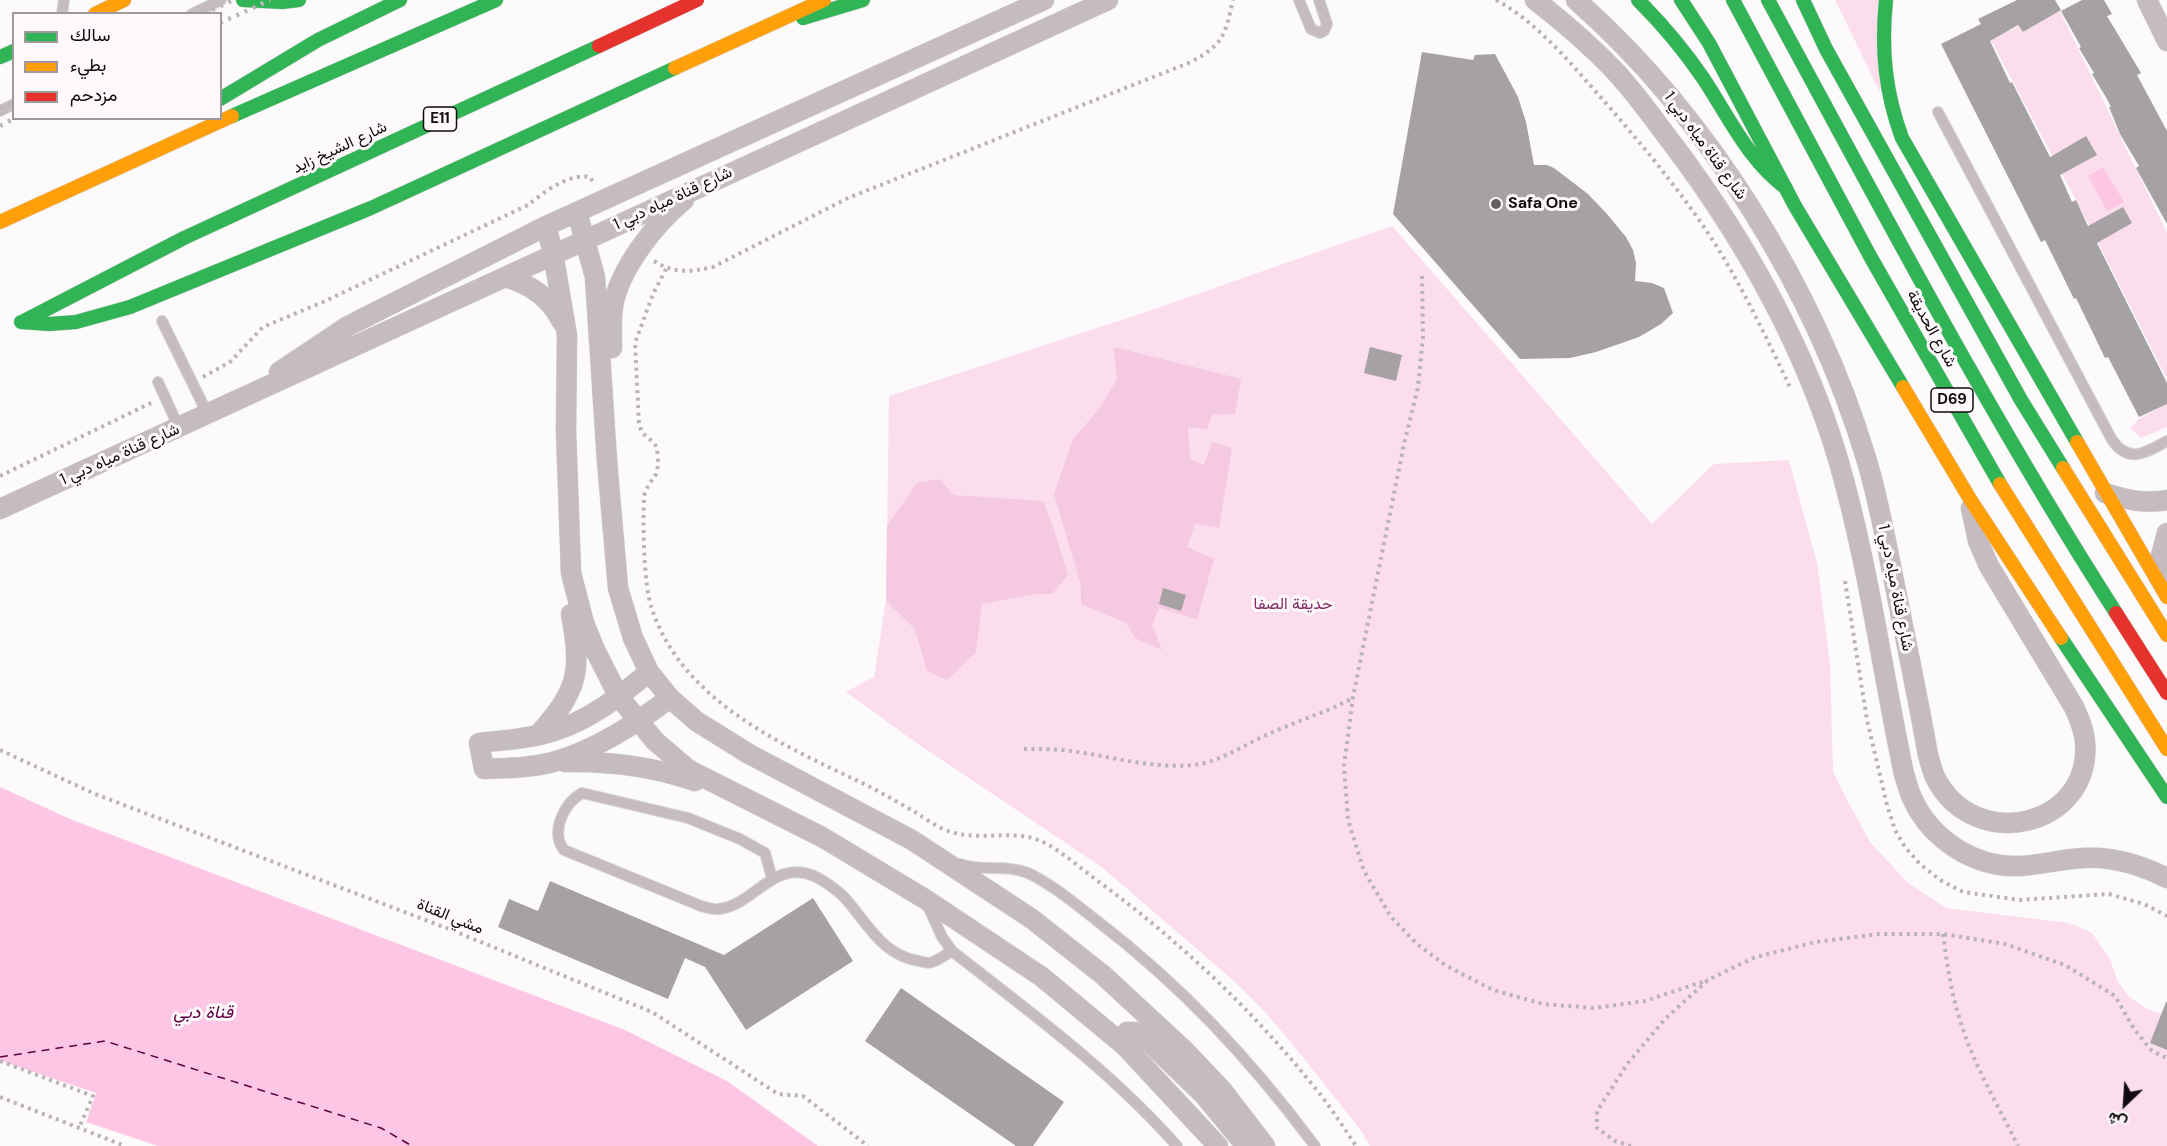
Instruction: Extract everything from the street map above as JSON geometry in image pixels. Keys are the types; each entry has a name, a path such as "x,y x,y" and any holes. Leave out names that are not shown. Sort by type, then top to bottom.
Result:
{"main road":[{"path":"96,9 124,0"},
{"path":"243,0 282,2 299,0"},
{"path":"222,98 318,40 400,0"},
{"path":"0,222 138,158 496,0"},
{"name":"شارع الشيخ زايد","path":"697,0 184,238 16,325 46,326 89,321 130,307 371,208 761,29"},
{"path":"761,29 824,0"},
{"path":"761,29 863,0"},
{"path":"1638,0 1656,18 1701,75 1757,163 1771,178 1786,188"},
{"path":"1681,0 1710,43 1786,188 1970,500 2167,797"},
{"name":"شارع الحديقة","path":"1733,0 1850,219 1974,440 2058,578 2167,749"},
{"name":"شارع الحديقة","path":"1768,0 1880,210 1981,390 2084,563 2167,693"},
{"path":"1803,0 1810,17 2021,400 2167,636"},
{"path":"1886,0 1882,54 1885,83 1891,111 1902,138 2163,591"},
{"path":"138,158 189,120"}],"street":[{"name":"شارع قناة مياه دبي 1","path":"240,400 348,326 546,226 1044,0"},
{"name":"شارع قناة مياه دبي 1","path":"0,509 1108,0"},
{"name":"شارع قناة مياه دبي 1","path":"1535,0 1569,26 1621,78 1694,172 1766,285 1820,404 1838,460 1861,558 1904,774 1913,800 1927,824 1955,848 1971,857 1997,865 2019,866 2084,858 2112,859 2140,866 2167,878"},
{"name":"شارع قناة مياه دبي 1","path":"1576,0 1643,64 1717,160 1752,211 1791,278 1814,324 1846,398 1874,487 1928,755 1935,776 1947,795 1963,810 1982,820 2004,824 2026,822 2046,814 2064,801 2077,783 2084,762 2085,743 2074,707 1983,554 1974,527 1970,500"},
{"path":"2147,0 2167,41"},
{"path":"605,441 614,428 611,322 614,304 626,273 656,227 675,207 701,186"},
{"path":"577,212 595,278 605,441 618,588 633,638 649,672 670,698 696,721 749,754 875,819 936,855 1032,919 1103,975 1183,1048 1222,1090 1265,1146"},
{"path":"538,735 568,697 575,677 577,658 568,599 571,573 566,430 567,335 546,226"},
{"path":"505,277 522,282 537,291 550,303 561,319 567,335"},
{"path":"2105,493 2128,501 2167,500"},
{"path":"2163,591 2159,562 2167,533"},
{"path":"571,573 584,623 595,650 619,697 655,741 689,770 822,837 924,898 1042,977 1125,1046 1218,1146"},
{"path":"649,672 619,697 574,723 538,735 479,743 484,769 525,767 553,762 601,761 668,772 733,793"},
{"path":"553,762 600,743 638,722 670,698"},
{"path":"1125,1046 1123,1037 1127,1032 1135,1032 1144,1036 1204,1095 1246,1146"}],"lane":[{"path":"196,12 221,0"},
{"path":"1299,1 1311,29 1320,33 1324,31 1327,24 1320,1"},
{"path":"1938,112 2118,449 2128,454 2139,455 2167,441"},
{"path":"162,321 208,415"},
{"path":"158,382 179,428"},
{"path":"772,878 765,853 740,839 688,818 582,793 573,798 566,808 557,831 559,843 564,850 700,906 716,910 730,907 772,878 792,872 814,876 843,896 869,930 895,953 912,960 931,963 952,951"},
{"path":"936,855 968,867 1025,872 1062,894 1126,943 1187,996 1240,1052 1315,1146"},
{"path":"924,898 942,938 952,951 1062,1036 1143,1109 1177,1146"}],"path":[{"path":"640,251 666,269 690,272 714,267 848,198 1191,62 1211,51 1226,32 1233,0"},
{"path":"1496,0 1512,9 1562,52 1654,159 1705,228 1756,317 1794,395"},
{"path":"190,382 230,362 262,327 323,302 528,205 544,192 583,176 590,177 601,194"},
{"path":"666,269 653,294 635,343 640,431 645,437 655,442 657,447 657,471 647,485 644,495 646,570 651,607 678,662 730,710 773,738 880,792 937,826 964,835 1032,836 1049,846 1137,910 1248,1012 1312,1083 1356,1146"},
{"path":"1422,276 1423,336 1418,387 1404,444 1353,697 1344,766 1348,820 1364,871 1391,917 1417,944 1444,965 1493,990 1543,1004 1594,1008 1645,1001 1708,980 1753,958 1815,942 1879,934 1943,934 2005,944 2065,965 2115,996 2134,1029 2152,1051 2167,1058"},
{"path":"0,476 164,397"},
{"path":"1844,575 1867,720 1887,805 1895,830 1905,847 1920,864 1940,880 1963,892 2020,900 2109,894 2144,904 2167,916"},
{"path":"1024,749 1068,750 1166,765 1194,765 1221,758 1270,733 1323,713 1353,697"},
{"name":"مشي القناة","path":"0,750 95,794 449,929 652,1012 778,1094 803,1096 868,1146"},
{"path":"1943,934 1949,979 1960,1022 1977,1064 2018,1146"},
{"path":"1631,1146 1615,1141 1597,1128 1597,1111 1628,1063 1658,1028 1708,980"},
{"path":"0,1061 93,1096 79,1128"},
{"path":"0,1097 125,1146"}],"green space":[{"path":"1835,0 1879,0 1880,92"},
{"path":"2057,5 2167,233 2167,379 2085,217 1987,33 2005,24 2010,31 2018,26 2023,32 2041,22 2037,14"},
{"name":"حديقة الصفا","path":"1392,226 1652,524 1714,464 1789,460 1817,563 1830,663 1833,771 1870,842 1908,883 1946,908 2069,923 2092,933 2110,959 2117,980 2128,996 2147,1009 2167,1016 2167,1146 1370,1146 1360,1129 1294,1046 1266,1013 1234,981 1103,868 918,744 846,692 874,677 886,601 889,396 1143,313"},
{"path":"2167,404 2167,427 2141,438 2130,428 2139,419"}],"shaded area":[{"path":"1114,347 1241,379 1235,414 1212,415 1207,429 1188,427 1190,459 1204,465 1212,442 1232,448 1219,528 1195,524 1187,547 1214,559 1197,619 1159,608 1152,625 1162,650 1135,638 1126,623 1081,604 1081,585 1054,494 1073,439 1100,408 1117,379"},
{"path":"939,479 954,495 1043,501 1068,575 1052,594 1036,594 982,604 976,652 947,680 927,671 915,629 886,601 887,526 917,483"}],"water":[{"path":"2103,167 2124,202 2107,211 2088,176"},
{"name":"قناة دبي","path":"0,787 70,819 625,1030 727,1081 818,1146 158,1146 86,1122 96,1093 0,1061"}],"pier":[{"path":"0,1061 96,1093 86,1122 83,1121 92,1095 0,1064"}],"building":[{"path":"2017,0 2055,0 2061,10 2023,32 2018,25 1990,41 2010,83 2012,82 2050,157 2086,136 2097,155 2060,175 2072,202 2076,200 2088,226 2123,207 2132,223 2097,243 2167,383 2167,404 2139,417 2108,357 2105,358 2045,240 2041,242 1941,44 1981,24 1978,19"},
{"path":"2082,0 2104,0 2112,14 2107,16 2141,73 2137,75 2167,131 2167,224 2136,168 2139,166 2120,134 2109,107 2111,107 2061,11"},
{"name":"Safa One","path":"1422,52 1473,60 1475,55 1495,54 1518,97 1526,122 1534,165 1547,165 1554,168 1588,194 1607,214 1626,237 1633,250 1636,263 1635,281 1652,283 1664,288 1673,313 1661,324 1639,337 1596,352 1570,358 1520,359 1393,214"},
{"path":"1370,347 1402,355 1396,381 1364,373"},
{"path":"1163,588 1186,595 1181,611 1159,604"},
{"path":"550,881 724,955 813,898 853,961 746,1030 705,967 685,958 668,999 498,927 509,899 538,911"},
{"path":"901,988 1064,1102 1033,1146 1016,1146 865,1041"},
{"path":"2167,1002 2167,1050 2150,1043"}],"ferry route":[{"path":"0,1057 105,1041 381,1128 412,1146"}],"railway":[{"path":"208,12 233,0"},
{"path":"222,22 270,0"},
{"path":"0,108 12,103"},
{"path":"0,126 12,120"}],"traffic: fast":[{"path":"243,0 282,2 299,0"},
{"path":"222,98 318,40 400,0"},
{"path":"232,116 496,0"},
{"path":"803,18 863,0"},
{"path":"1638,0 1688,57 1750,151 1786,188"},
{"path":"1681,0 1709,43 1795,206 1903,387"},
{"path":"1733,0 1870,256 2000,484"},
{"path":"1768,0 1980,386 2024,463 2116,613"},
{"path":"1803,0 1826,49 2021,400 2063,468"},
{"path":"1886,0 1884,53 1888,87 1902,138 2077,442"},
{"path":"22,322 184,238 599,46"},
{"path":"0,57 12,52"},
{"path":"21,322 49,324 76,322 130,307 371,208 675,68"},
{"path":"2061,638 2167,797"}],"traffic: slow":[{"path":"99,12 124,0"},
{"path":"675,68 824,0"},
{"path":"0,222 232,116"},
{"path":"1903,387 1970,499 2061,638"},
{"path":"2077,442 2167,597"},
{"path":"2063,468 2167,635"},
{"path":"2000,484 2167,749"}],"traffic: jam":[{"path":"599,46 697,0"},
{"path":"2116,613 2167,693"}],"place":[{"name":"Safa One","path":"1496,204"}]}
